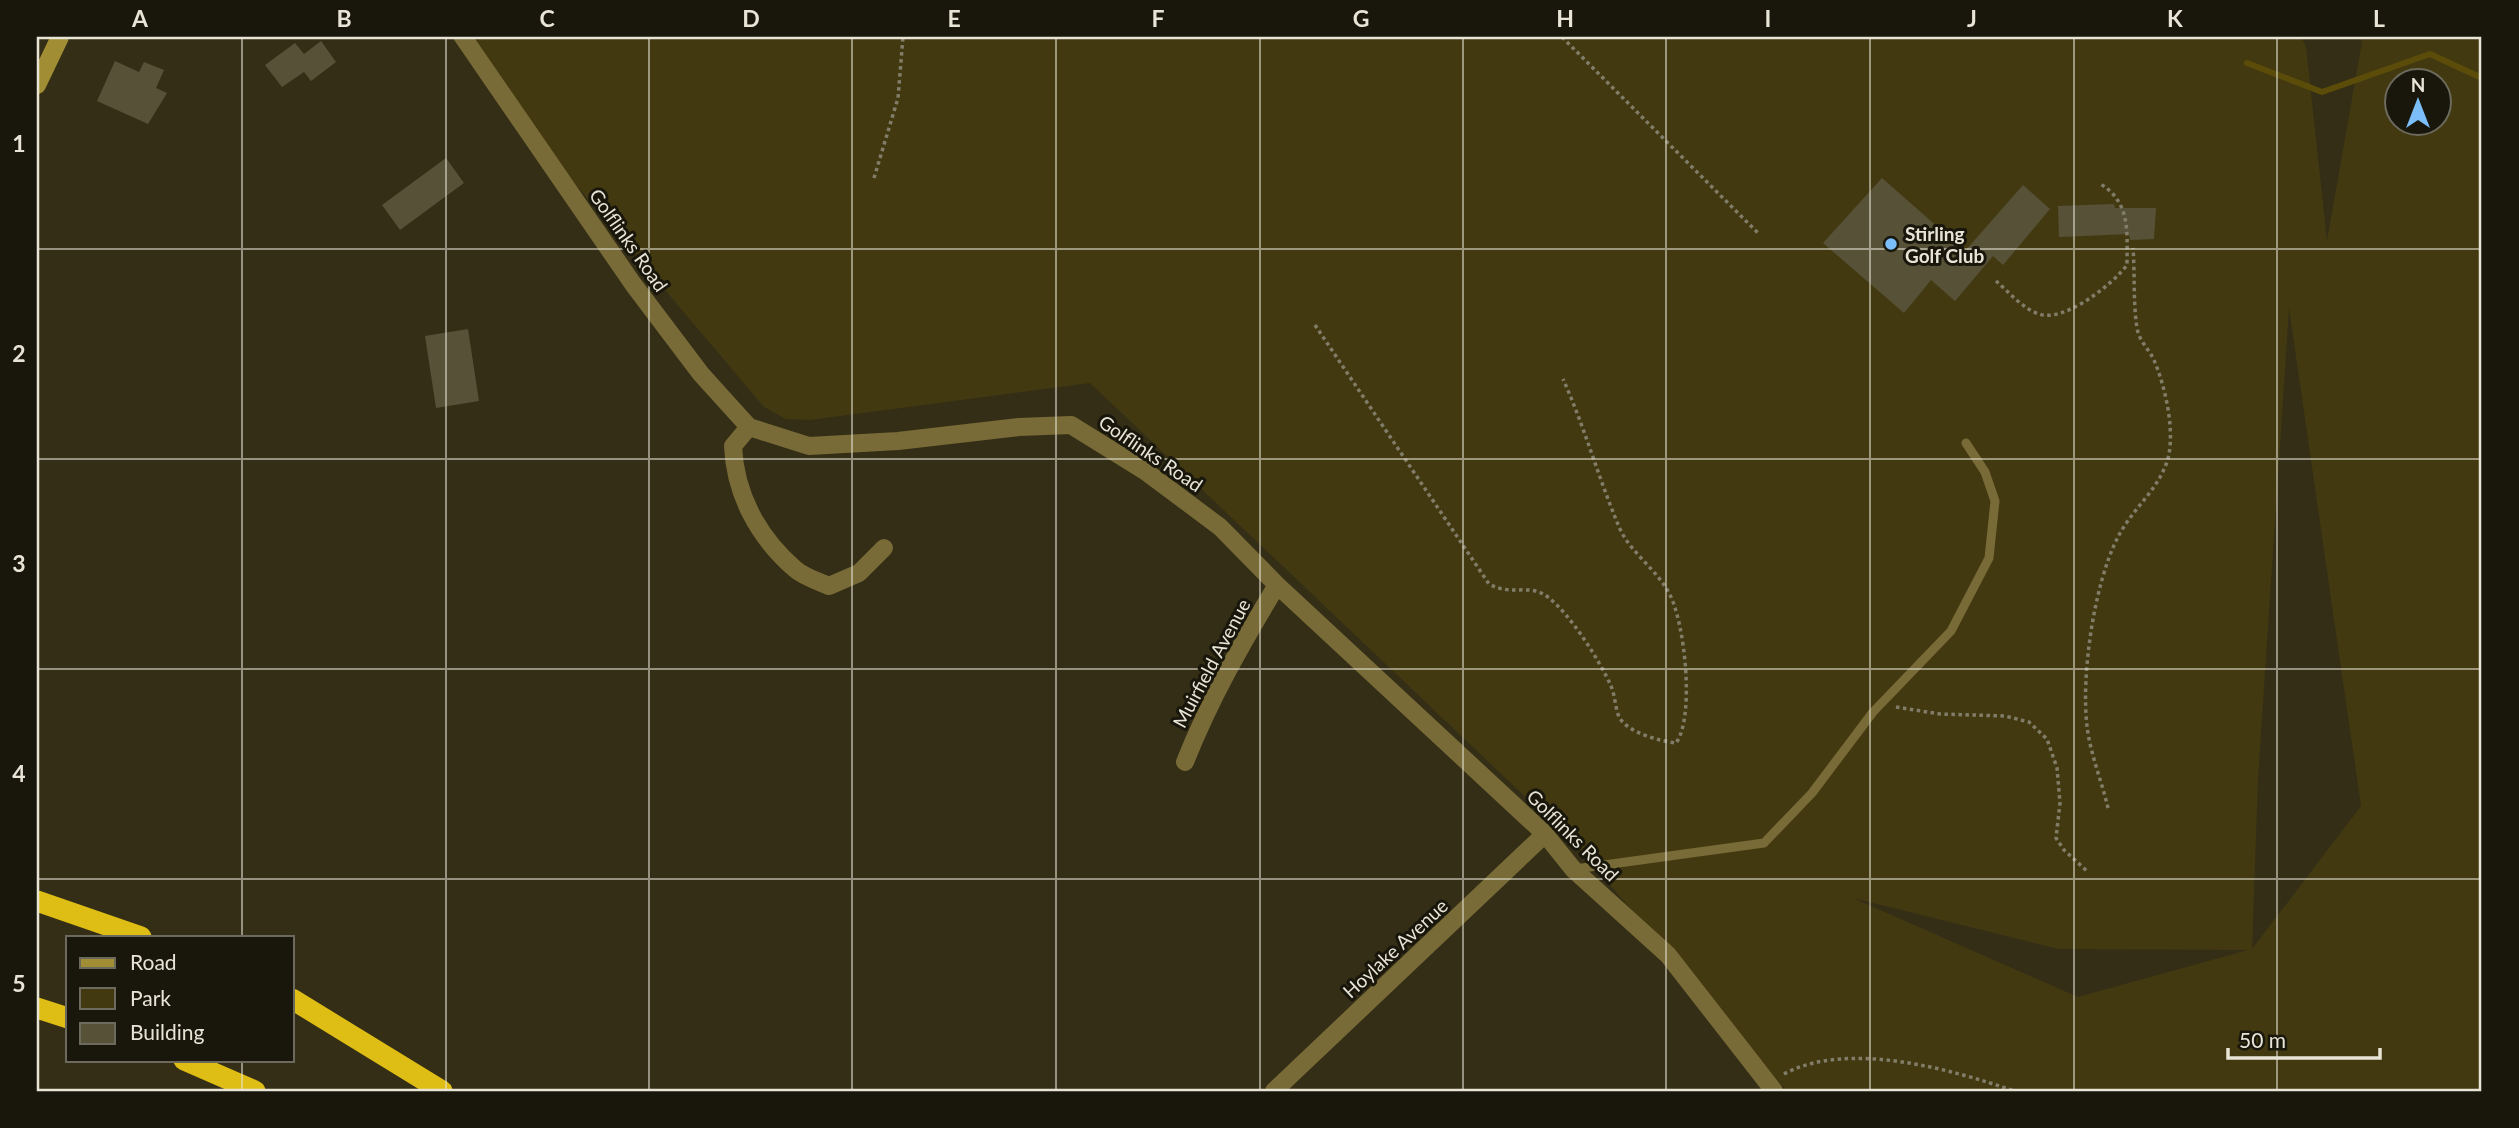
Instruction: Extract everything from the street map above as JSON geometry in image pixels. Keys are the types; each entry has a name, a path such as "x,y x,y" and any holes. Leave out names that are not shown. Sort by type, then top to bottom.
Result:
{"highway":[{"path":"37,901 138,936"},
{"path":"294,1000 442,1091"},
{"path":"37,1008 66,1017"},
{"path":"189,1062 255,1091"}],"main road":[{"path":"37,85 60,37"}],"street":[{"name":"Golflinks Road","path":"463,37 633,285 701,374 749,427 808,446 898,441 1019,427 1071,425 1145,471 1220,527 1277,585 1545,834 1573,869 1668,955 1772,1087"},
{"path":"749,427 733,446 734,469 756,528 797,570 829,586 859,573 884,548"},
{"name":"Muirfield Avenue","path":"1185,762 1205,713 1232,661 1277,585"},
{"name":"Hoylake Avenue","path":"1274,1091 1545,834"}],"lane":[{"path":"1573,869 1764,843 1812,793 1874,712 1951,631 1989,558 1995,501 1985,472 1966,443"}],"path":[{"path":"874,178 898,98 903,37"},
{"path":"1562,37 1758,233"},
{"path":"1996,281 2025,306 2040,314 2052,316 2097,293 2116,279 2127,265 2122,203 2114,192 2099,183"},
{"path":"2108,808 2087,727 2086,689 2095,623 2113,546 2124,523 2160,479 2169,453 2165,395 2153,359 2137,328 2133,248"},
{"path":"1315,325 1489,584 1503,592 1540,592 1552,600 1569,621 1611,686 1620,718 1628,726 1660,741 1676,743 1683,734 1685,716 1685,642 1680,619 1669,592 1621,532 1563,379"},
{"path":"1894,707 1940,714 2005,716 2029,722 2048,739 2057,768 2060,803 2056,838 2064,850 2087,871"},
{"path":"1772,1087 1794,1069 1832,1061 1875,1059 1960,1072 2014,1091"}],"green space":[{"name":"Stirling Golf Club","path":"451,37 2301,37 2306,47 2327,241 2362,42 2360,37 2482,37 2482,1091 1787,1091 1575,844 1090,383 810,420 786,419 764,407","holes":["2289,308 2361,806 2252,949 2258,779","1853,898 2058,949 2248,950 2078,997"]}],"building":[{"path":"321,41 336,62 311,81 304,72 282,87 265,65 295,43 304,54"},
{"path":"115,61 139,72 144,62 164,70 156,88 167,93 148,124 97,101"},
{"path":"446,158 464,183 400,230 382,205"},
{"name":"Stirling Golf Club","path":"1882,178 1965,251 2023,185 2050,209 2003,265 1993,256 1955,301 1931,280 1904,313 1823,243"},
{"path":"2114,204 2115,208 2156,208 2154,239 2130,240 2129,234 2059,237 2058,206"},
{"path":"468,329 479,401 436,408 425,336"}],"waterway":[{"path":"2247,63 2322,92 2430,54 2482,78"}],"place":[{"name":"Stirling Golf Club","path":"1891,244"}]}
